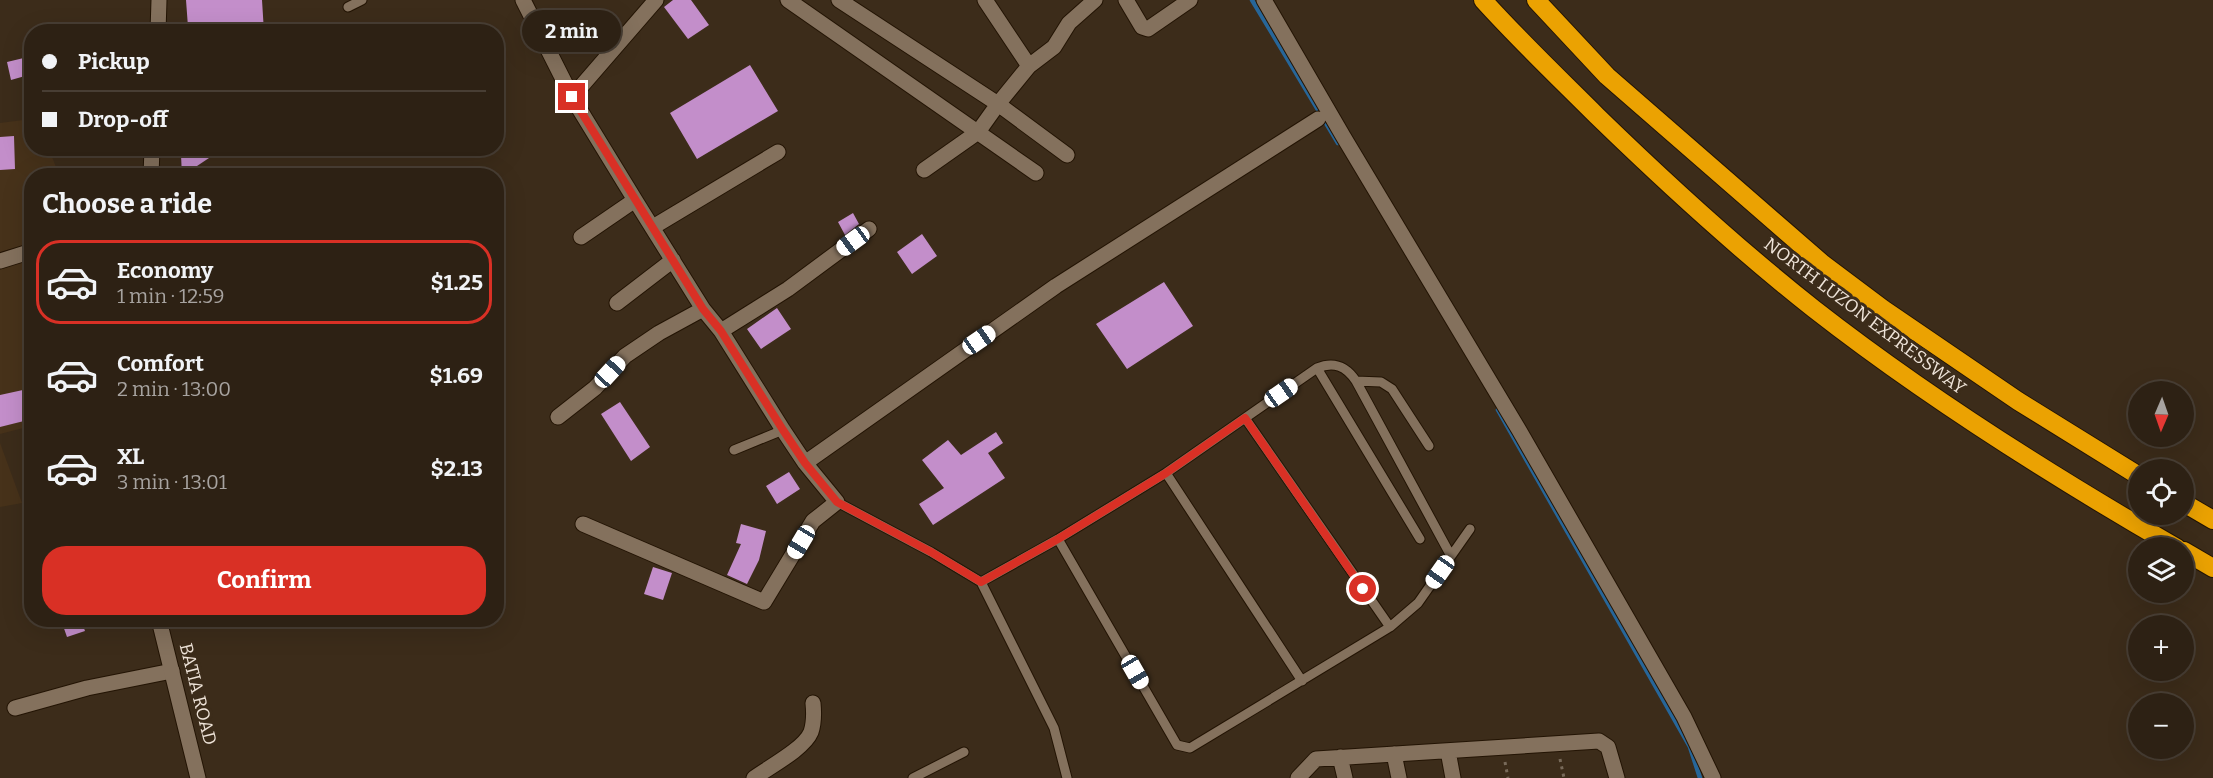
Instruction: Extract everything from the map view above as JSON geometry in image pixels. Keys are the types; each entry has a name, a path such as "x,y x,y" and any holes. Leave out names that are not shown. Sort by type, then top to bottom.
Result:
{"highway":[{"path":"1468,0 1518,39"},
{"name":"NORTH LUZON EXPRESSWAY","path":"1483,0 1518,39 1638,156 1730,241 1815,309 1899,371 1980,426 2158,537"},
{"name":"NORTH LUZON EXPRESSWAY","path":"1536,0 1607,76 1822,264 1883,309 2018,401 2128,469"},
{"path":"2194,509 2213,520"},
{"path":"2194,557 2213,568"}],"street":[{"path":"158,24 159,0"},
{"path":"523,0 572,97 703,309 721,331 805,463 837,502 813,521 765,602 583,524"},
{"path":"572,97 656,0"},
{"path":"788,0 1036,173"},
{"path":"839,0 998,104 1066,155"},
{"path":"985,0 1029,66"},
{"path":"924,170 978,132 1029,66 1054,47 1069,23 1095,0"},
{"path":"1126,0 1142,27 1148,29 1190,0"},
{"path":"1264,0 1342,136 1364,169 1519,430 1684,717 1713,778"},
{"path":"805,463 1056,285 1318,119"},
{"path":"653,227 778,152"},
{"path":"581,237 635,200"},
{"path":"721,331 788,289 869,229"},
{"path":"0,261 24,254"},
{"path":"617,303 673,260"},
{"path":"558,417 595,388 625,356 659,333 703,309"},
{"name":"BATIA ROAD","path":"161,627 198,778"},
{"path":"15,708 87,688 172,671"},
{"path":"754,778 802,745 810,734 814,718 813,703"},
{"path":"1298,778 1316,759 1599,741 1608,747 1617,778"},
{"path":"1448,751 1453,778"},
{"path":"1394,754 1399,778"},
{"path":"1340,757 1345,778"}],"lane":[{"path":"348,7 362,0"},
{"path":"981,582 1058,539 1166,473 1326,364 1335,364 1349,371 1356,381 1451,556"},
{"path":"1317,368 1420,539"},
{"path":"1356,381 1381,382 1392,389 1429,446"},
{"path":"1245,418 1390,627"},
{"path":"734,450 783,430"},
{"path":"1166,473 1302,681"},
{"path":"837,502 931,552 981,582 1054,728 1067,778"},
{"path":"1058,539 1177,745 1190,748 1390,627 1418,603 1470,529"},
{"path":"913,778 964,752"}],"path":[{"path":"1557,744 1564,778"}],"shaded area":[{"path":"24,120 24,156 52,156 56,168 24,168 24,428 0,434 0,123"},
{"path":"0,443 22,503 0,507"}],"building":[{"path":"186,0 262,0 264,24 188,24"},
{"path":"673,0 691,0 709,25 688,39 664,7"},
{"path":"24,58 24,76 11,80 7,62"},
{"path":"750,65 778,111 697,159 670,113"},
{"path":"14,136 15,169 0,170 0,137"},
{"path":"181,156 212,156 194,168 182,168"},
{"path":"853,213 859,224 845,235 838,222"},
{"path":"922,234 937,256 912,274 897,252"},
{"path":"1164,282 1193,326 1127,369 1096,324"},
{"path":"777,308 791,329 761,349 747,329"},
{"path":"24,390 24,421 0,427 0,395"},
{"path":"620,402 650,447 631,461 601,414"},
{"path":"996,432 1003,443 988,453 1005,478 933,525 919,504 944,488 922,460 948,440 961,455"},
{"path":"789,472 800,489 777,504 766,486"},
{"path":"741,524 766,531 759,560 747,584 727,575 741,544 736,543"},
{"path":"653,567 672,573 663,600 644,594"},
{"path":"63,627 84,627 85,631 67,637"}],"waterway":[{"path":"1252,0 1338,143"},
{"path":"1498,410 1690,747 1700,778"}],"route":[{"path":"572,97 703,309 721,331 805,463 837,502 931,552 981,582 1058,539 1166,473 1245,418 1363,589"}]}
